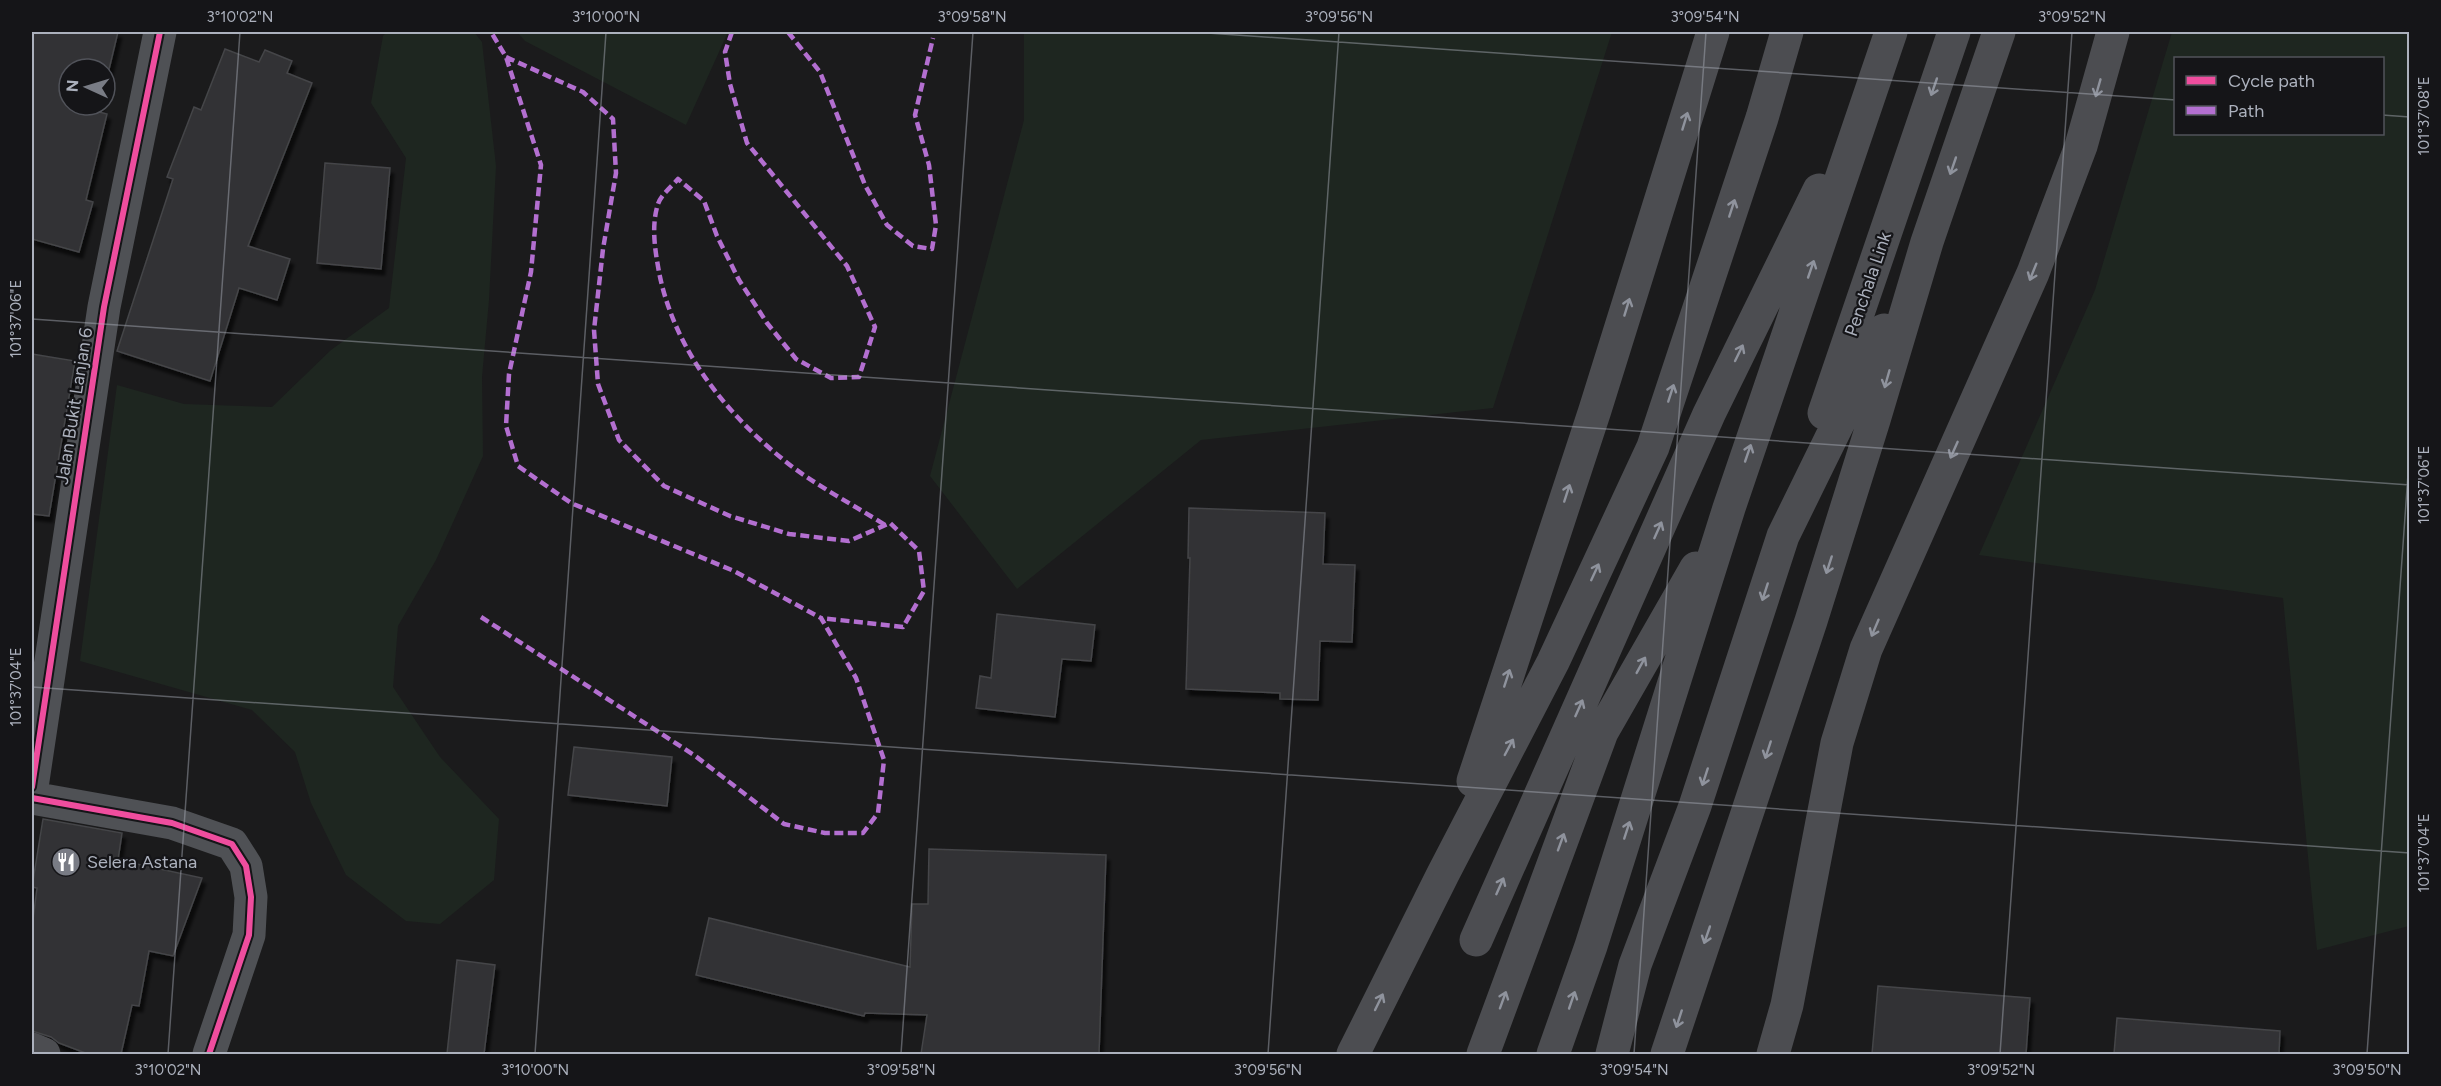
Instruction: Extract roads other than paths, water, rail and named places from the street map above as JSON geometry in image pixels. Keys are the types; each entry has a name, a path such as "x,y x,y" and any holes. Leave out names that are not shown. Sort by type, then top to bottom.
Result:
{"highway":[{"path":"1443,874 1595,410 1713,32"},
{"path":"1353,1054 1553,662 1653,447 1762,118 1787,32"},
{"path":"1553,1054 1591,946 1729,508 1891,32"},
{"name":"Penchala Link","path":"1783,536 1953,32"},
{"path":"1667,1054 1811,621 1927,242 1999,32"},
{"path":"1773,1054 1787,1005 1837,743 1866,649 2033,273 2081,146 2113,32"},
{"path":"1476,940 1709,414 1879,67"},
{"path":"1612,1054 1635,965 1695,807 1783,536 1927,242"},
{"path":"1483,1054 1602,732 1729,508"},
{"path":"32,1049 44,1054"}],"street":[{"name":"Jalan Bukit Lanjan 6","path":"32,787 104,307 160,32"},
{"path":"32,798 172,823 232,844 246,866 251,897 249,935 209,1054"}],"place":[{"name":"Selera Astana","path":"66,862"}]}
